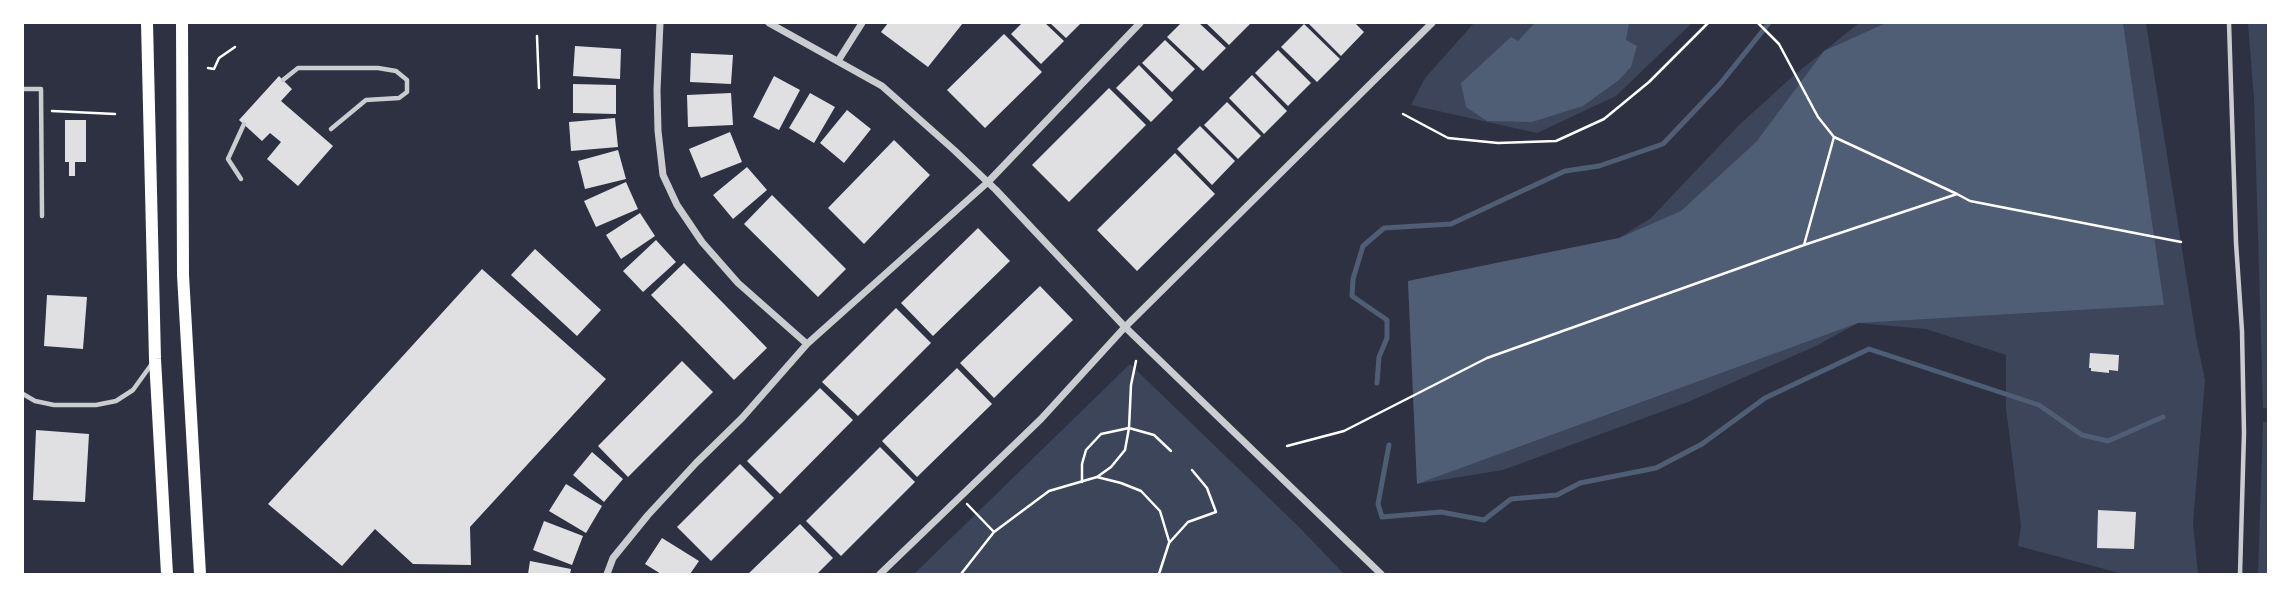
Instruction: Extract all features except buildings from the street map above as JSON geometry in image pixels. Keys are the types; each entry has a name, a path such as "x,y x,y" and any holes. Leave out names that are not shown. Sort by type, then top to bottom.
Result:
{"main road":[{"path":"147,23 155,359 167,574"},
{"path":"182,23 183,275 200,574"}],"street":[{"path":"660,23 657,90 663,175 677,205 702,242 738,283 807,344"},
{"path":"769,23 882,86 988,182 1125,327 1381,574"},
{"path":"838,61 862,23"},
{"path":"607,574 613,558 649,515 742,418 807,344 988,182 1140,23"},
{"path":"880,574 1041,419 1125,327 1432,23"}],"lane":[{"path":"2229,23 2244,433 2240,574"},
{"path":"283,80 298,68 378,68 396,71 407,80 407,92 398,98 366,100 331,129"},
{"path":"23,89 41,89 42,216"},
{"path":"241,179 228,159 244,124"},
{"path":"23,394 36,401 54,405 96,405 116,401 133,390 155,359"}],"path":[{"path":"1403,114 1448,138 1498,143 1556,141 1604,119 1649,82 1708,23"},
{"path":"1758,23 1779,44 1818,117 1834,137 1970,201 2181,242"},
{"path":"537,36 538,88"},
{"path":"208,68 214,69 219,58 235,47"},
{"path":"41,111 115,114"},
{"path":"1804,245 1834,137"},
{"path":"1287,446 1344,431 1487,358 1956,194"},
{"path":"961,574 994,532 1049,491 1097,477 1111,467 1125,450 1129,428 1130,385 1136,361"},
{"path":"1082,482 1082,464 1086,450 1101,434 1129,428 1154,435 1171,451"},
{"path":"1159,574 1169,543 1188,522 1216,512 1208,488 1192,470"},
{"path":"1097,477 1141,491 1160,511 1169,543"},
{"path":"960,496 994,532"}],"shaded area":[{"path":"1474,23 1692,23 1616,96 1537,133 1411,105 1425,78"},
{"path":"1535,23 1629,23 1626,40 1637,46 1631,67 1619,80 1583,106 1532,122 1487,121 1466,107 1461,83 1511,37 1518,41"},
{"path":"1859,23 2146,23 2205,380 2193,523 2198,574 2123,574 2018,546 2021,526 2006,409 2006,355 1926,329 1858,323 1816,346 1688,402 1503,470 1417,484 1408,281 1619,238 1651,218 1739,125 1793,76"},
{"path":"1886,23 2123,23 2164,305 1858,323 1417,484 1408,281 1619,238 1681,211 1757,141 1824,51"},
{"path":"2248,23 2268,23 2268,574 2258,574 2263,422 2267,422 2267,408 2263,408 2254,99"},
{"path":"1130,364 1344,574 914,574"}],"waterway":[{"path":"1377,383 1379,357 1387,338 1387,320 1352,296 1353,279 1363,246 1384,228 1451,224 1565,171 1599,166 1663,144 1720,84 1769,23"},
{"path":"1389,445 1378,504 1382,517 1441,512 1484,520 1511,499 1557,495 1580,483 1656,468 1702,444 1765,398 1869,349 2039,405 2082,435 2108,441 2163,417"}]}
